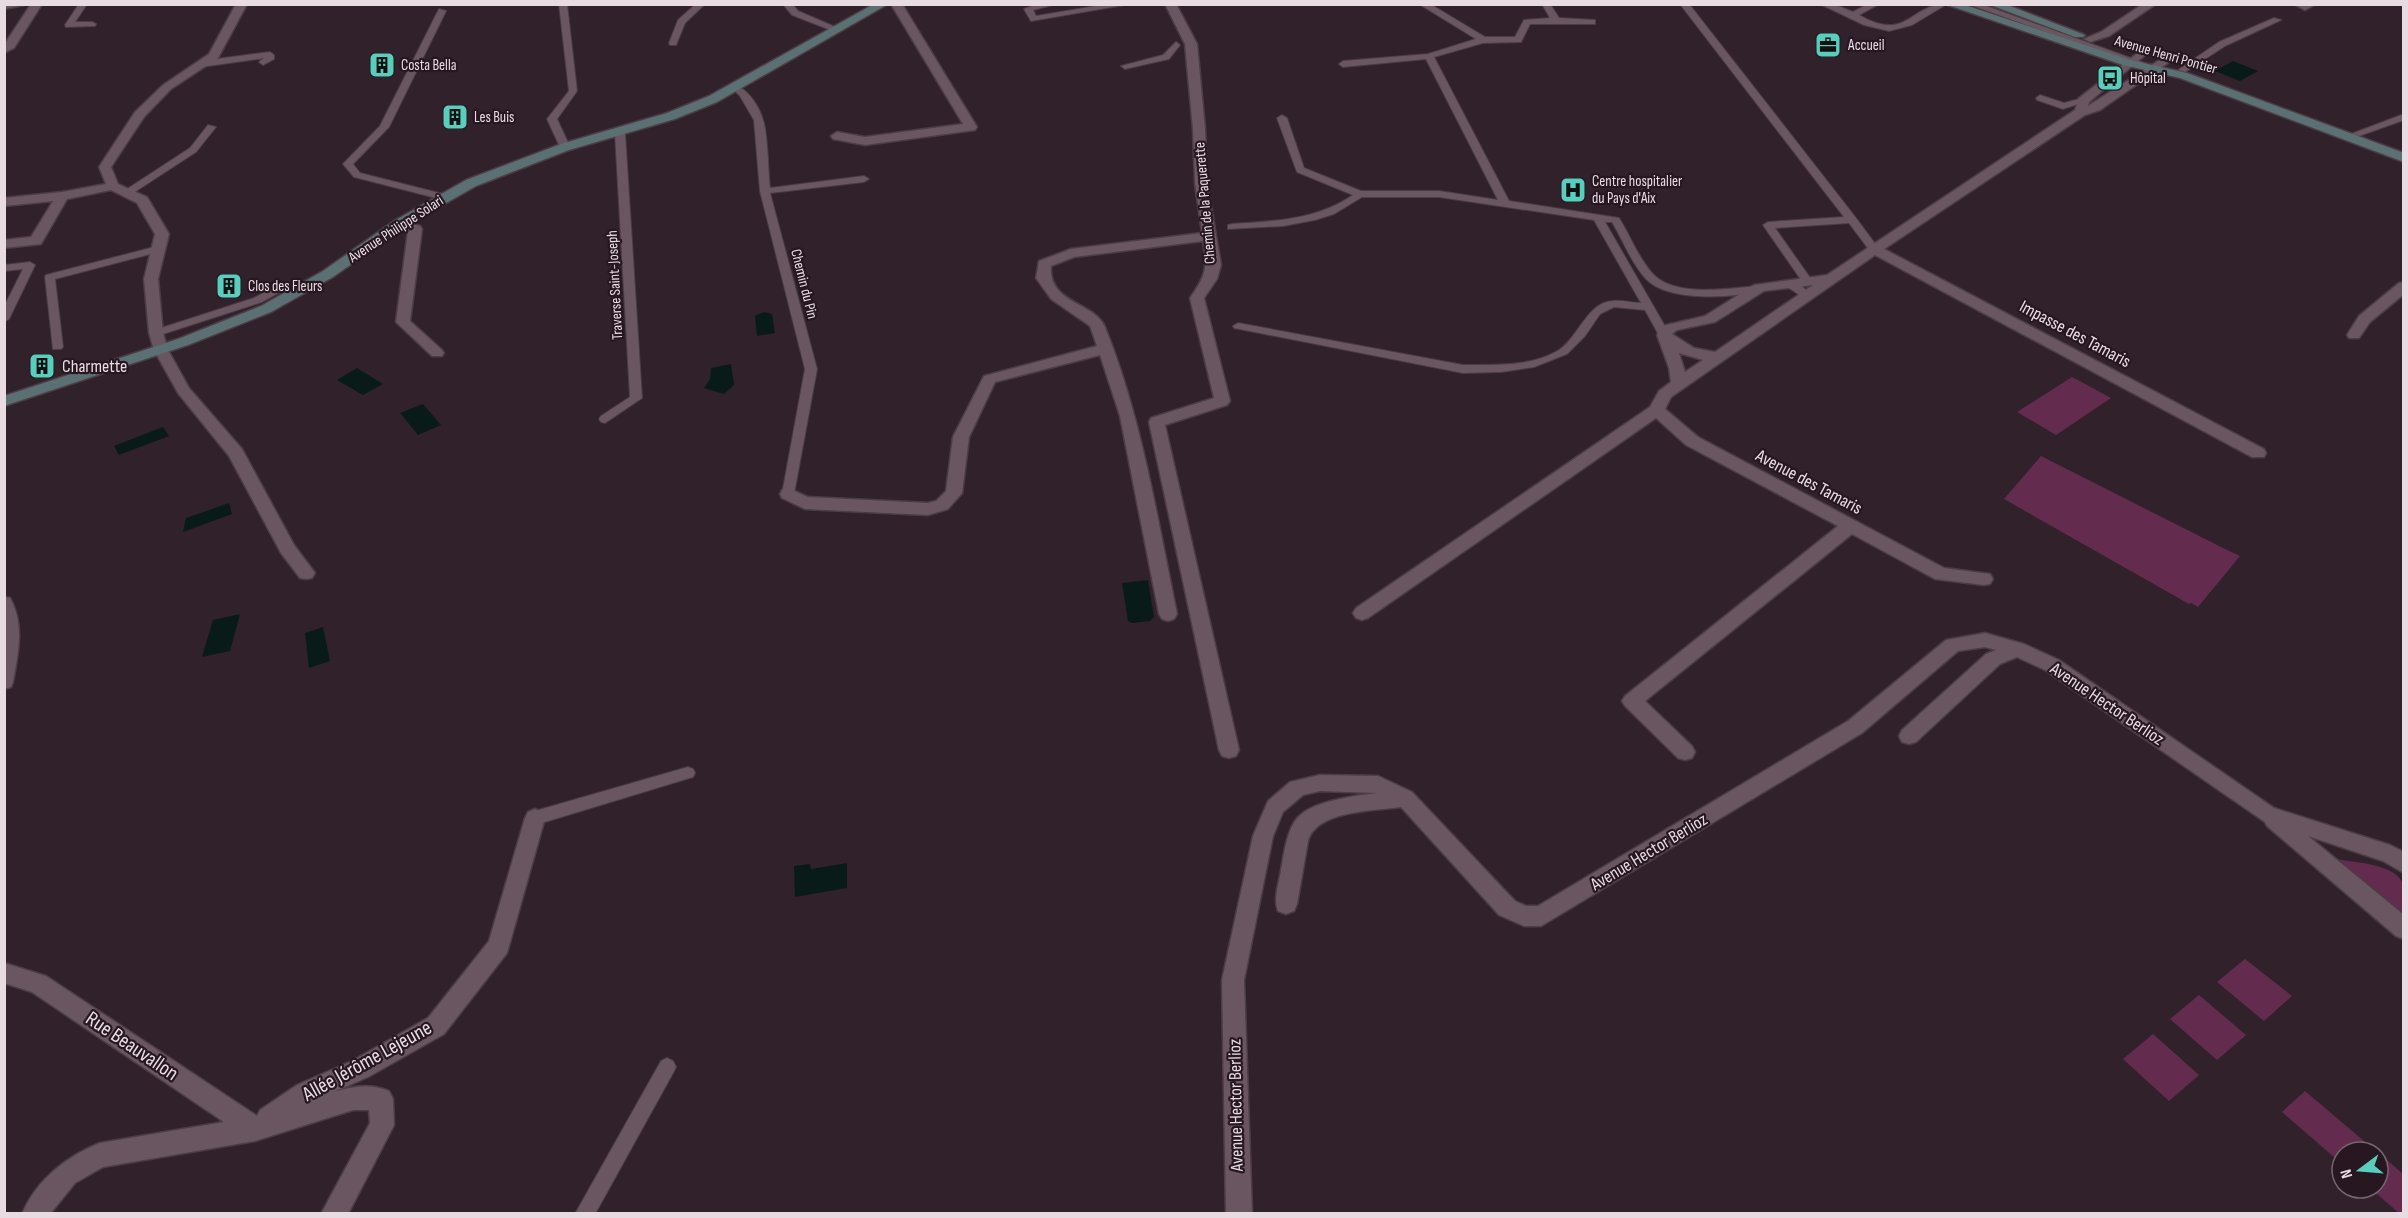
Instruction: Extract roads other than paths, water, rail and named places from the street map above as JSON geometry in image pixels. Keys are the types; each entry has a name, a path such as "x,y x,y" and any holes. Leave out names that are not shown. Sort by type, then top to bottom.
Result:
{"main road":[{"name":"Avenue Philippe Solari","path":"4,401 232,325 292,296 328,274 399,224 444,198 497,172 565,147 620,133 686,110 736,88 883,4"},
{"name":"Avenue Henri Pontier","path":"1950,4 1985,20 2182,70 2403,152"},
{"name":"Avenue Henri Pontier","path":"1993,4 2049,28 2090,39 2132,59"},
{"name":"Avenue Henri Pontier","path":"2159,65 2403,158"}],"street":[{"path":"4,6 24,4"},
{"path":"6,48 37,4"},
{"path":"113,186 105,167 139,115 167,87 214,56 242,4"},
{"path":"837,136 865,141 970,127 896,4"},
{"name":"Chemin de la Paquerette","path":"1170,4 1191,44 1199,129 1201,183 1214,265 1210,279 1197,298 1222,401 1157,423 1229,750"},
{"path":"2090,39 2105,34 2151,4"},
{"path":"2298,5 2306,7 2311,4"},
{"path":"2036,34 2049,28"},
{"path":"1362,613 1657,410 1664,394 2082,106 2132,59"},
{"path":"2082,106 2096,107 2159,65"},
{"path":"4,202 62,196 113,186 142,200 162,234 151,279 156,333 161,350 183,390 236,453 287,549 306,573"},
{"path":"4,244 36,241 62,196"},
{"path":"399,224 415,229 403,322 437,353"},
{"path":"1168,614 1128,416 1097,324 1056,296 1043,278 1044,264 1071,253 1208,236"},
{"name":"Impasse des Tamaris","path":"1874,249 2258,453"},
{"path":"1664,335 1667,329 1675,325 1703,322 1716,316 1743,300 1756,289 1832,278"},
{"path":"2354,335 2364,319 2403,286"},
{"path":"1664,335 1682,350 1697,355 1717,357"},
{"path":"1664,335 1673,354 1679,384"},
{"path":"788,494 805,503 928,509 942,505 954,493 961,436 989,379 1105,349"},
{"name":"Avenue des Tamaris","path":"1657,410 1692,441 1941,574 1984,579"},
{"path":"1685,752 1632,701 1850,526"},
{"path":"4,603 12,634 4,682"},
{"name":"Avenue Hector Berlioz","path":"1239,1214 1233,981 1263,836 1275,807 1296,788 1320,783 1378,784 1405,798 1507,908 1524,916 1541,916 1855,727 1953,645 1984,640 2017,649 2052,665 2267,814 2399,857"},
{"path":"1909,736 1993,659 2017,649"},
{"path":"1286,904 1301,828 1309,818 1340,808 1405,798"},
{"path":"2267,814 2403,929"},
{"name":"Allée Jérôme Lejeune","path":"255,1129 305,1093 360,1069 436,1026 499,946 535,818"},
{"name":"Rue Beauvallon","path":"4,973 38,983 255,1129"},
{"path":"34,1214 66,1174 100,1155 255,1129 353,1098 381,1099 382,1125 348,1191 333,1214"}],"lane":[{"path":"83,4 69,25 92,24"},
{"path":"563,4 573,91 552,119 565,147"},
{"path":"673,43 681,22 701,4"},
{"path":"787,4 795,13 836,29"},
{"path":"1053,4 1028,9 1034,19 1126,4"},
{"path":"1423,4 1483,40"},
{"path":"1546,4 1556,21"},
{"path":"1684,4 1874,249"},
{"path":"1824,4 1884,29 1896,30 1943,4"},
{"path":"1853,15 1875,4"},
{"path":"1972,4 2049,28 2132,59"},
{"path":"442,11 384,127 348,164 357,175 444,198"},
{"path":"1343,64 1429,56 1483,40 1518,40 1527,22 1540,19 1565,23 1592,22"},
{"path":"2182,70 2200,56 2222,44 2277,20"},
{"path":"1125,66 1166,57 1176,45"},
{"path":"201,64 270,55 270,59 263,62"},
{"path":"1429,56 1505,203"},
{"name":"Chemin du Pin","path":"736,88 744,94 759,120 765,191 811,369 788,494"},
{"path":"2040,98 2063,106 2082,106"},
{"path":"2356,134 2403,117"},
{"path":"1282,118 1300,170 1360,194 1439,194 1615,220 1649,276 1659,285"},
{"path":"127,193 193,150 212,126"},
{"name":"Traverse Saint-Joseph","path":"604,418 636,398 620,133"},
{"path":"765,191 864,179"},
{"path":"1232,227 1305,221 1344,207 1360,194"},
{"path":"1598,218 1646,307 1664,335"},
{"path":"1808,282 1768,225 1852,220"},
{"path":"57,347 50,277 158,249"},
{"path":"4,268 30,265 4,319"},
{"path":"1789,284 1803,291 1802,299"},
{"path":"156,333 258,300 285,285"},
{"path":"1640,293 1648,287 1659,285 1699,292 1756,289"},
{"path":"1238,326 1463,369 1502,368 1530,365 1563,352 1581,334 1596,312 1612,304 1646,307"},
{"path":"535,818 688,773"},
{"path":"584,1214 667,1067"}],"place":[{"name":"Accueil","path":"1828,45"},
{"name":"Costa Bella","path":"382,65"},
{"name":"Hôpital","path":"2110,78"},
{"name":"Les Buis","path":"455,117"},
{"name":"Centre hospitalier du Pays d'Aix","path":"1573,190"},
{"name":"Clos des Fleurs","path":"229,286"},
{"name":"Charmette","path":"42,366"}]}
